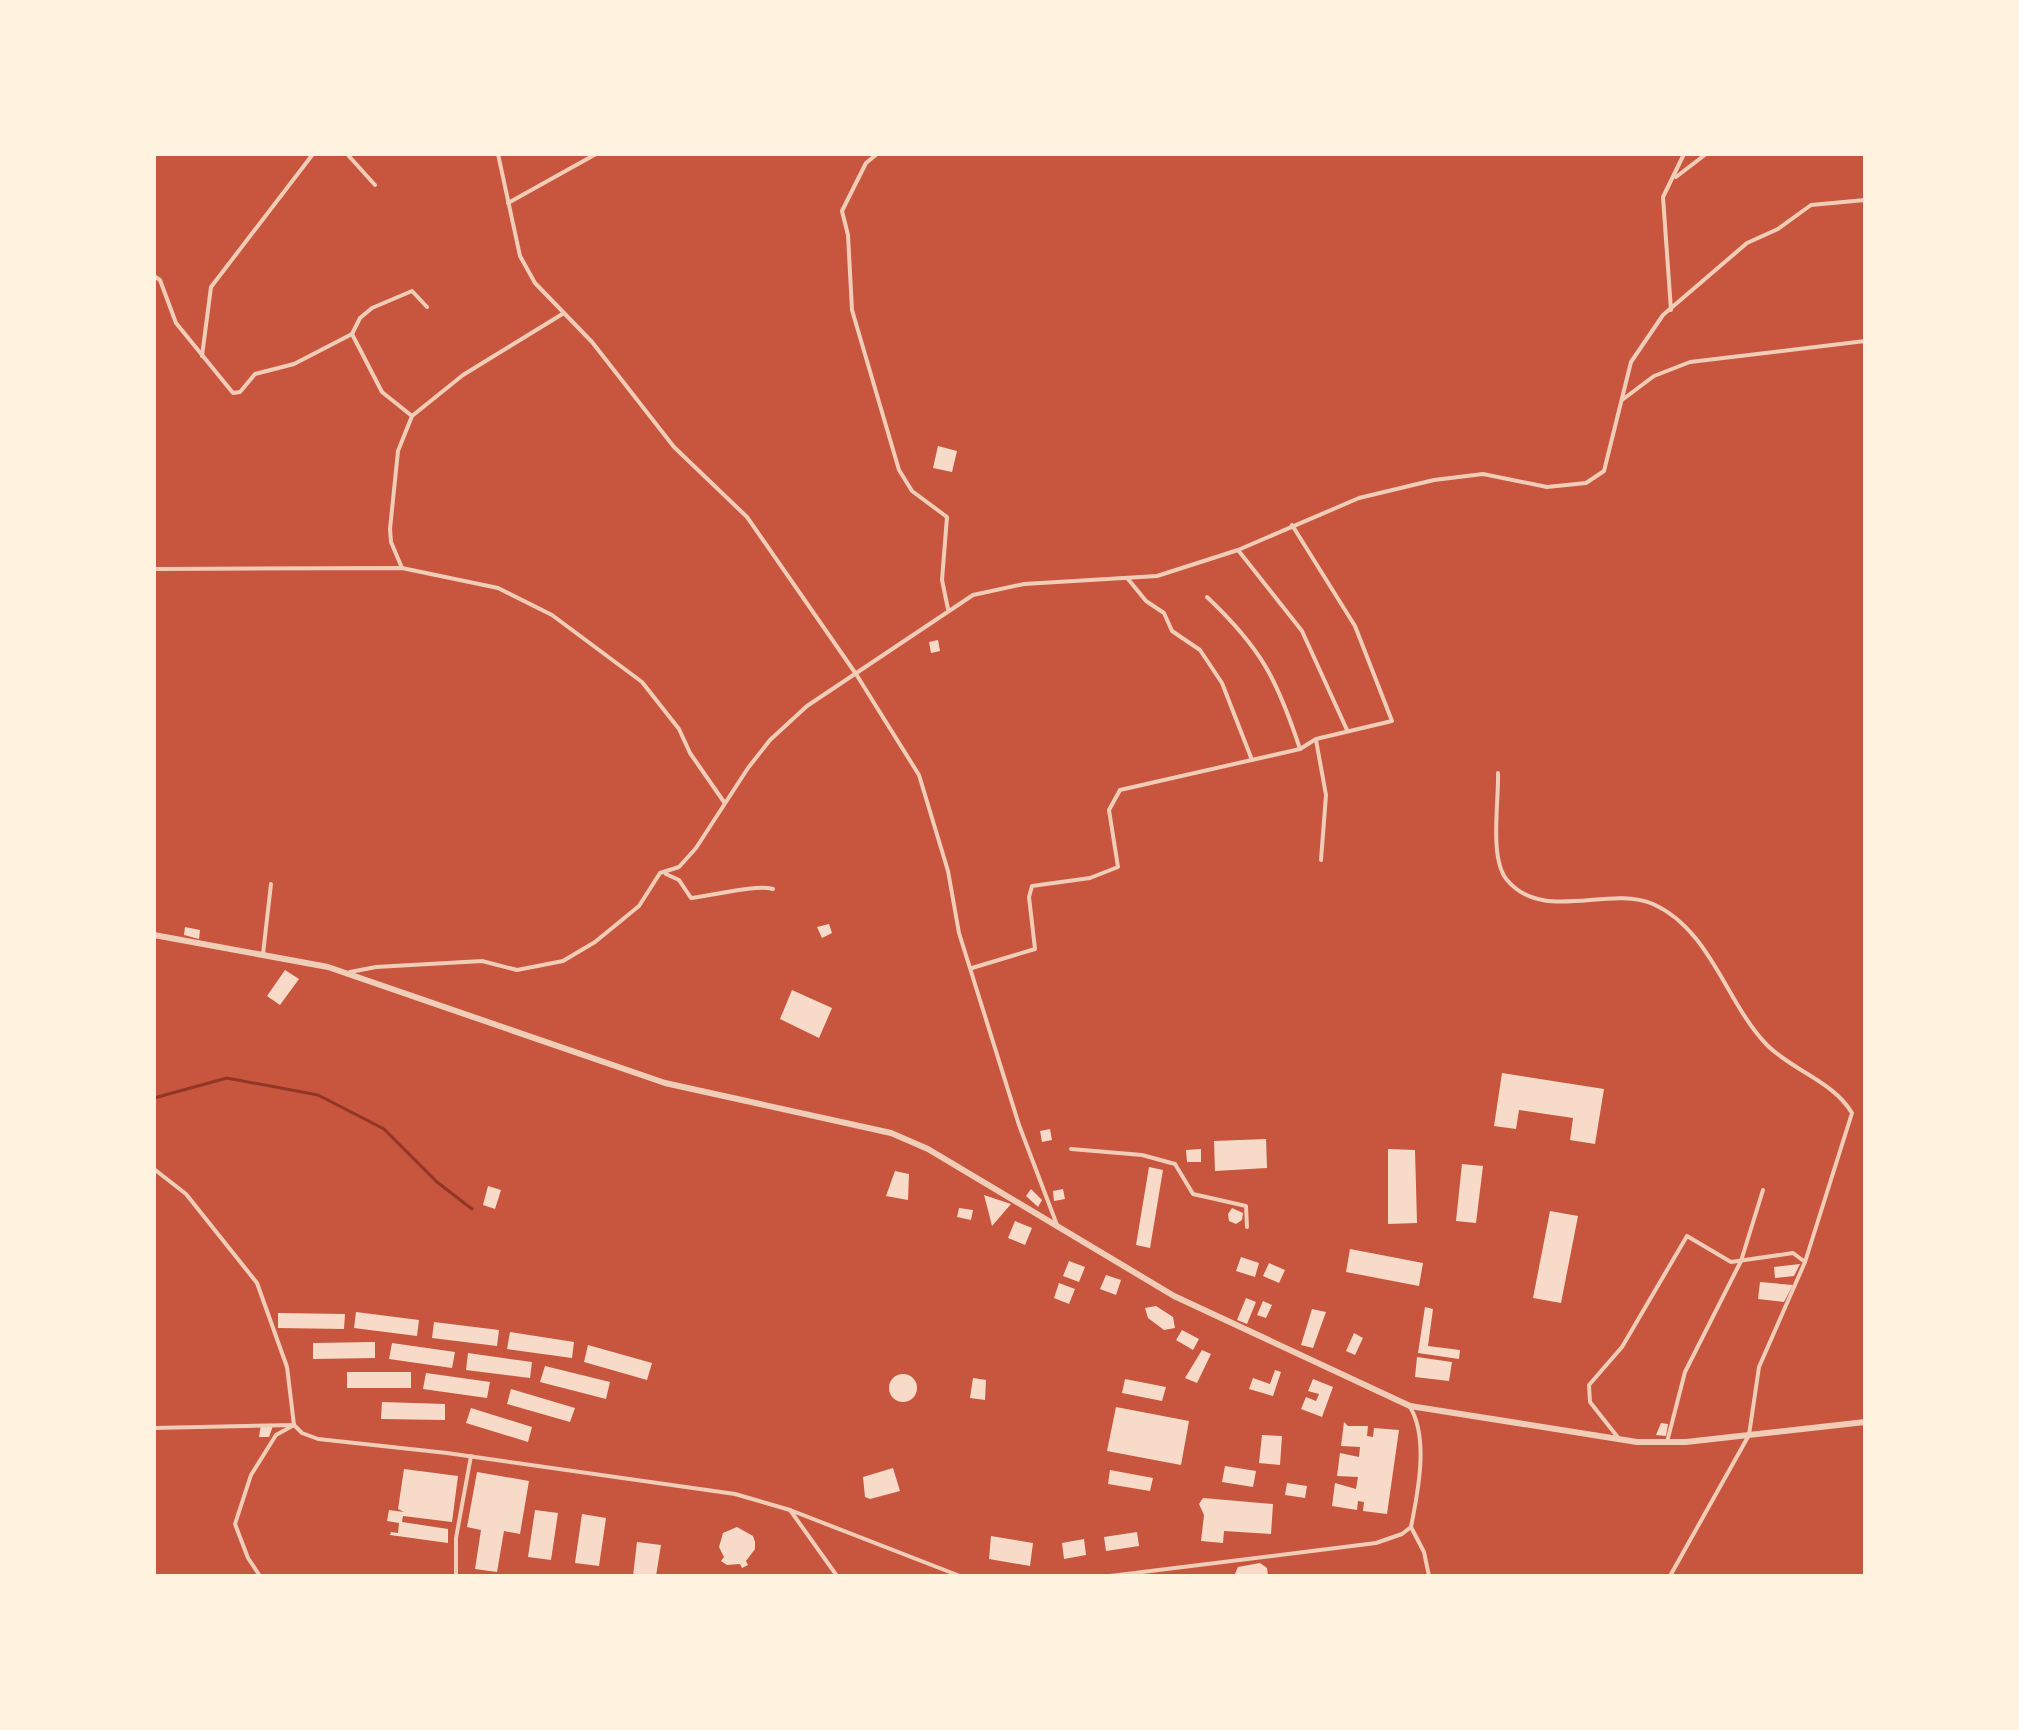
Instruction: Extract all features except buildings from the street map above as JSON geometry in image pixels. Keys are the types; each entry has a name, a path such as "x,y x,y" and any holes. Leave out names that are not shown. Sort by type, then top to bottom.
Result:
{"street":[{"path":"202,356 211,287 313,154"},
{"path":"347,154 375,185"},
{"path":"498,154 520,256 535,283 564,313 674,447 747,517 856,674 919,775 948,871 959,933 1019,1125 1058,1228"},
{"path":"508,203 596,154"},
{"path":"877,154 866,163 842,211 848,235 852,310 899,470 912,491 947,517 942,580 948,609"},
{"path":"1671,310 1663,197 1684,154"},
{"path":"1674,178 1706,154"},
{"path":"348,973 376,967 482,961 517,970 563,961 616,927 639,906 660,873 679,867 696,848 724,802 770,740 807,706 973,595 1004,587 1157,576 1238,550 1359,498 1434,480 1483,474 1547,487 1586,483 1604,471 1631,362 1671,310 1747,243 1778,229 1811,205 1865,200"},
{"path":"154,276 160,280 176,323 233,393 240,392 255,374 294,364 352,334 360,318 372,308 412,291 423,298 427,307"},
{"path":"402,568 391,542 391,516 398,451 412,416 463,375 564,313"},
{"path":"352,334 382,392 412,416"},
{"path":"1620,401 1654,376 1690,362 1865,341"},
{"path":"972,968 1035,949 1029,897 1032,886 1090,878 1118,867 1109,810 1120,790 1300,749 1316,739 1392,721 1355,626 1292,525"},
{"path":"1238,550 1302,631 1347,730"},
{"path":"156,569 402,568 498,588 552,615 642,682 679,729 690,753 724,802"},
{"path":"1128,579 1146,601 1164,613 1172,631 1200,650 1222,683 1252,760"},
{"path":"1207,597 1257,648 1283,699 1300,749"},
{"path":"1316,739 1326,795 1321,860"},
{"path":"1498,773 1498,866 1507,880 1522,894 1559,902 1622,899 1651,903 1671,915 1711,958 1745,1016 1768,1045 1843,1098 1852,1113 1805,1262 1759,1367 1752,1397 1749,1435 1670,1576"},
{"path":"660,873 679,880 691,898 737,893 760,885 773,889"},
{"path":"263,954 271,884"},
{"path":"154,935 348,973 665,1083 891,1133 928,1149 1214,1318 1410,1406 1620,1440 1667,1442 1865,1422"},
{"path":"1071,1149 1142,1155 1175,1164 1193,1194 1246,1206 1247,1227"},
{"path":"154,1169 186,1194 257,1283 287,1367 294,1425 302,1433 318,1439 471,1456 735,1494 790,1510 960,1576"},
{"path":"1667,1442 1685,1372 1741,1261 1763,1190"},
{"path":"1620,1440 1590,1402 1589,1385 1622,1347 1687,1236 1711,1253 1731,1262 1793,1253 1805,1262"},
{"path":"1410,1406 1419,1428 1411,1527 1424,1552 1429,1576"},
{"path":"154,1428 294,1425"},
{"path":"260,1576 248,1558 235,1524 251,1475 276,1435 294,1425"},
{"path":"456,1576 456,1538 471,1456"},
{"path":"790,1510 837,1576"},
{"path":"1110,1576 1376,1543 1402,1534 1411,1527"}],"waterway":[{"path":"154,1098 227,1078 318,1095 384,1129 437,1182 472,1209"}]}
